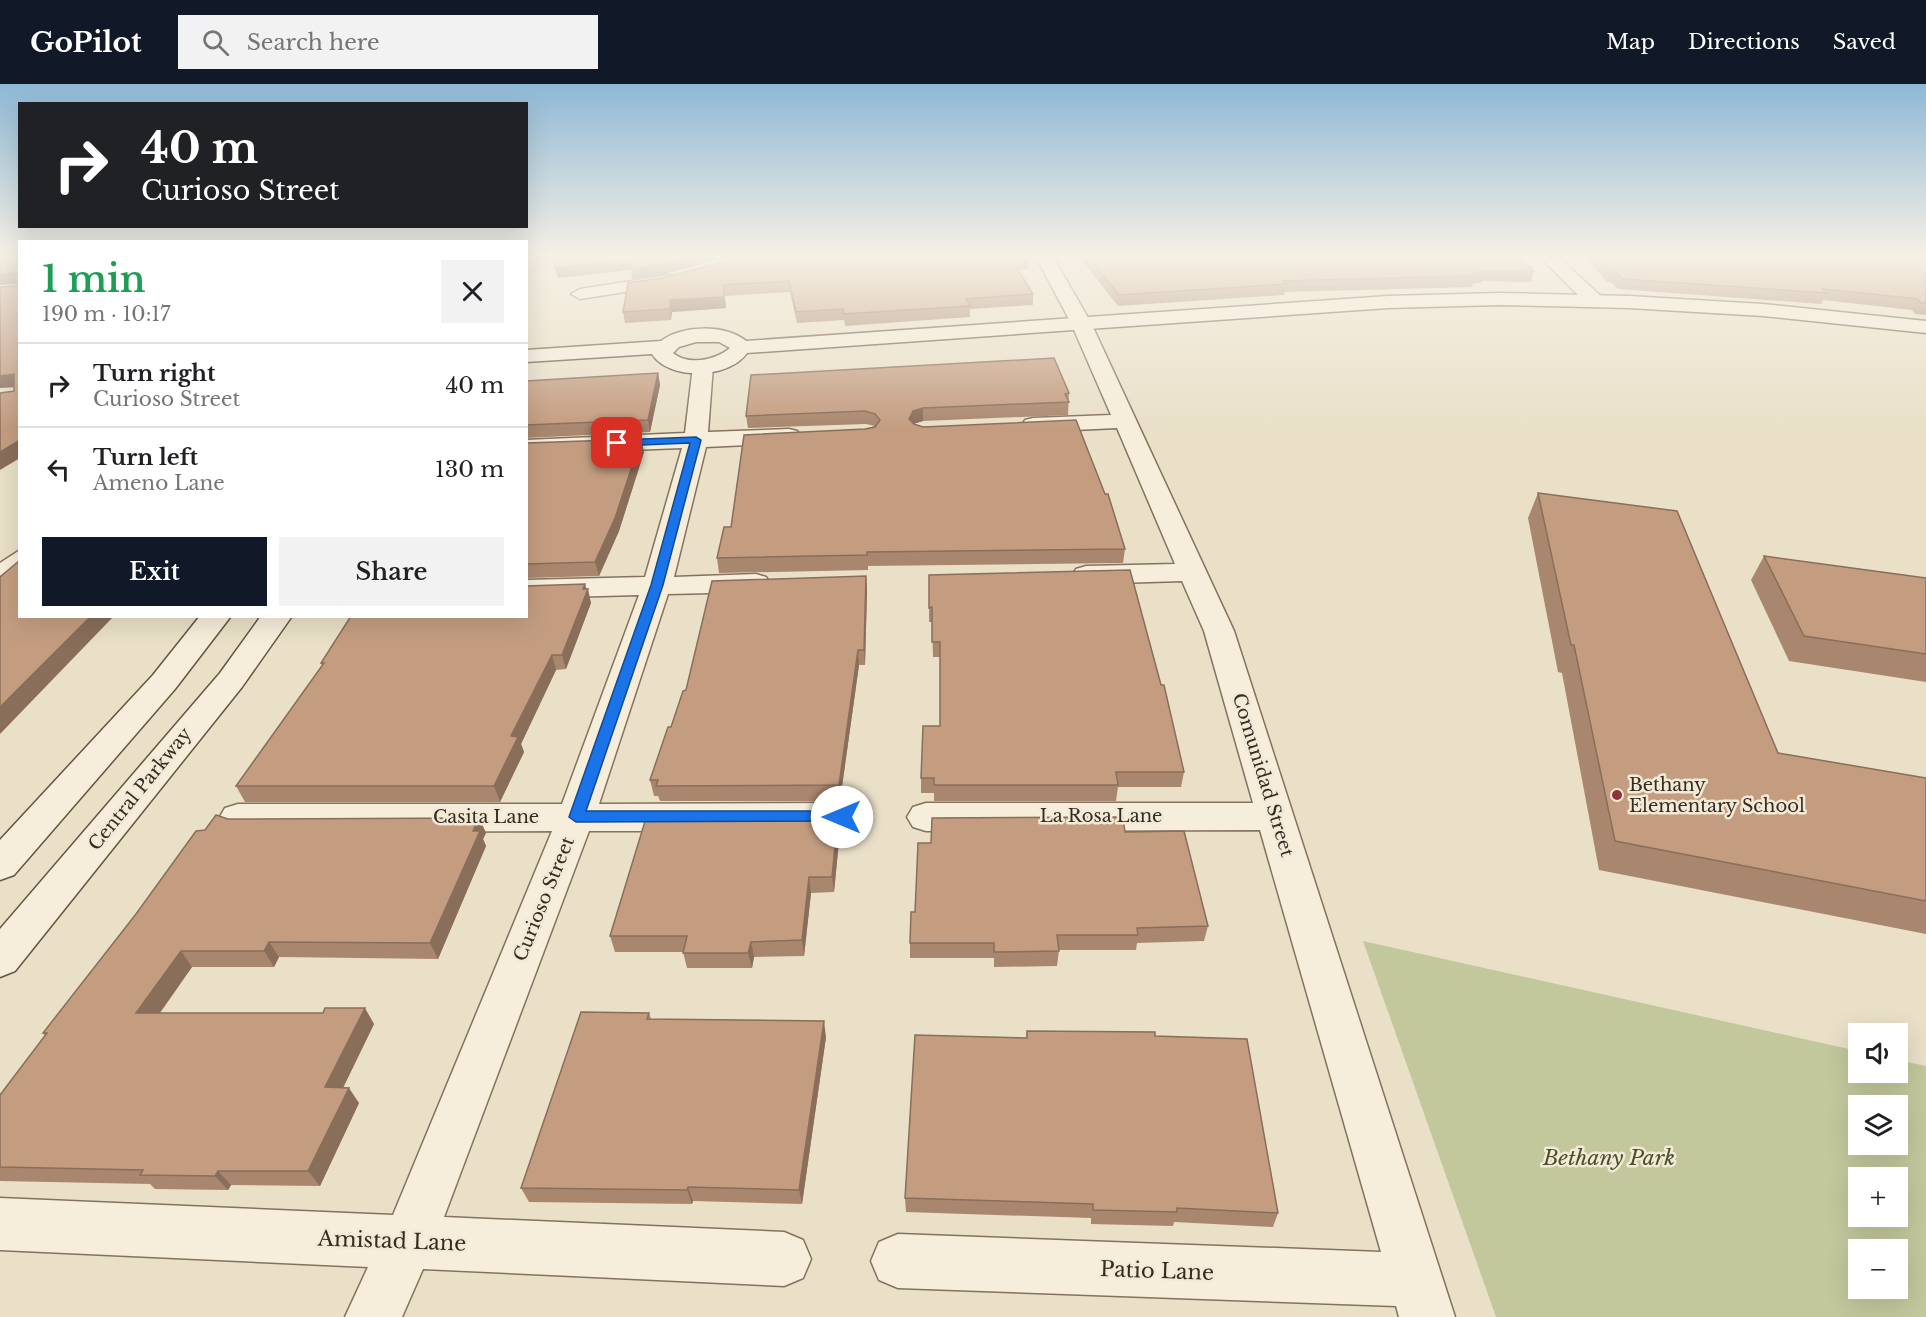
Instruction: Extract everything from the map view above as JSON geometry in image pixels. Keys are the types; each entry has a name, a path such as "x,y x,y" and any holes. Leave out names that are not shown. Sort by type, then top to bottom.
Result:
{"street":[{"name":"Comunidad Street","path":"1075,313 1219,631 1422,1298"},
{"path":"528,369 664,353 681,339 706,335 730,338 741,347 1234,313"},
{"path":"1787,313 1926,327"},
{"path":"528,356 664,353 675,364 703,366 734,356 741,347"},
{"name":"Curioso Street","path":"373,1317 409,1241 576,817 657,585 696,440 703,366"},
{"path":"1014,426 1125,421"},
{"path":"528,447 808,435"},
{"path":"1062,575 1192,572"},
{"path":"528,589 786,582"},
{"path":"0,865 164,681 214,618"},
{"name":"Central Parkway","path":"0,959 231,680 276,618"},
{"name":"La Rosa Lane","path":"926,817 1276,816"},
{"name":"Casita Lane","path":"238,818 842,817"},
{"name":"Amistad Lane","path":"0,1224 784,1259"},
{"name":"Patio Lane","path":"898,1261 1422,1298"}],"lane":[{"path":"0,571 18,556"}],"green space":[{"name":"Bethany Park","path":"1363,941 1848,1049 1848,1083 1908,1083 1908,1062 1926,1066 1926,1317 1496,1317"}],"building":[{"path":"0,313 18,313 18,441 0,452 0,393 14,391 14,374 0,376"},
{"path":"1054,358 1069,393 1065,394 1069,402 923,408 913,411 909,419 914,424 923,427 1076,420 1105,494 1108,494 1125,549 867,552 867,555 717,558 724,527 731,527 744,435 865,429 875,427 880,420 875,414 865,411 746,416 751,375"},
{"path":"658,373 648,420 528,425 528,381"},
{"path":"641,439 615,518 595,562 528,564 528,443"},
{"path":"1538,493 1677,511 1778,753 1926,778 1926,901 1615,841 1574,645 1571,645"},
{"path":"1764,556 1926,578 1926,654 1804,636"},
{"path":"18,562 18,618 89,618 0,707 0,577"},
{"path":"1130,570 1161,685 1164,685 1184,772 1116,772 1118,785 934,785 934,778 921,778 923,726 940,726 940,642 932,642 929,575"},
{"path":"866,576 864,650 858,650 839,785 656,786 658,780 650,780 668,727 671,727 683,691 686,690 712,581"},
{"path":"585,584 583,589 588,589 562,655 552,655 511,736 518,737 494,786 236,786 324,663 321,663 350,618 528,618 528,586"},
{"path":"216,815 228,819 479,818 473,831 480,831 430,943 269,942 264,951 181,951 136,1013 323,1013 325,1008 365,1008 325,1087 349,1088 308,1171 218,1171 215,1176 140,1175 143,1170 0,1167 0,1095 47,1033 43,1033 136,914 196,831 205,830"},
{"path":"1123,817 1125,832 1184,831 1208,926 1137,928 1138,935 1057,935 1059,951 994,952 994,943 910,943 911,912 915,912 918,843 931,843 932,818"},
{"path":"646,818 834,818 833,825 837,825 832,877 809,877 802,940 751,942 748,953 683,953 687,936 610,936"},
{"path":"581,1012 649,1013 647,1019 824,1021 799,1190 688,1187 687,1190 521,1188"},
{"path":"1027,1031 1155,1032 1155,1036 1247,1039 1278,1213 1177,1208 1177,1212 1093,1210 1093,1204 905,1198 915,1035 1027,1038"}],"place":[{"name":"Bethany Elementary School","path":"1617,795"}],"route":[{"path":"617,443 696,440 657,585 576,817 842,817"}]}
